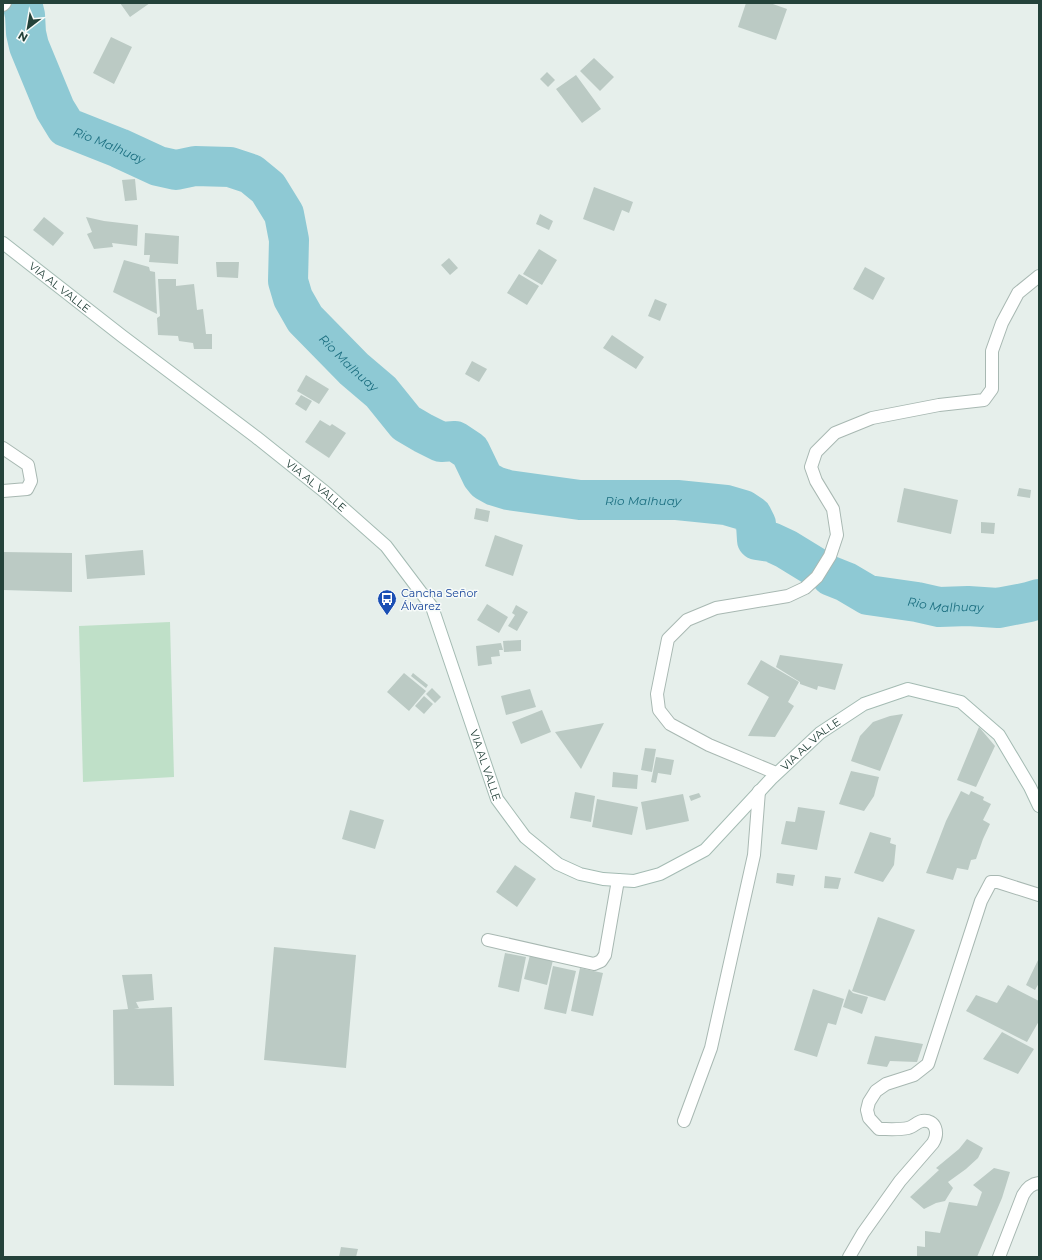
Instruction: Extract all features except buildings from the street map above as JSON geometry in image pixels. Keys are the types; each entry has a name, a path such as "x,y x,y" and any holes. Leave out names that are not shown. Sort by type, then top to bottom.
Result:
{"street":[{"name":"VIA AL VALLE","path":"3,243 122,336 256,437 325,492 386,546 432,607 497,799 525,837 558,864 580,874 618,880 634,881 660,874 705,850 759,791 820,733 864,704 908,689 961,702 999,735 1030,787 1039,806"},
{"path":"776,774 709,745 670,724 658,710 657,694 668,639 687,620 716,608 788,596 805,588 817,577 830,556 837,535 833,509 816,481 811,467 816,452 836,432 872,418 939,404 984,400 992,389 992,351 1002,323 1018,293 1039,276"},
{"path":"3,448 28,465 31,481 27,489 3,491"},
{"path":"684,1121 711,1048 754,855 759,791"},
{"path":"488,940 594,964 601,961 605,955 618,880"},
{"path":"849,1257 863,1233 900,1181 933,1143 937,1133 931,1123 926,1121 920,1121 909,1128 879,1129 869,1118 867,1110 869,1102 876,1091 886,1084 914,1075 928,1064 981,901 991,882 998,882 1039,895"},
{"path":"999,1257 1026,1189 1031,1185 1039,1183"}],"green space":[{"path":"170,622 174,777 83,782 79,626"}],"waterway":[{"name":"Rio Malhuay","path":"22,3 29,46 55,109 66,127 119,148 158,166 176,170 195,166 230,167 251,174 268,188 284,214 289,240 288,281 293,298 305,319 354,369 381,392 406,423 441,442 455,441 470,451 486,481 495,486 508,490 580,500 677,500 726,505 743,510 752,516 756,524 757,540 771,542 786,549 817,568"},
{"name":"Rio Malhuay","path":"831,576 846,582 868,595 917,602 939,607 968,606 998,608 1039,599"}],"place":[{"name":"Cancha Señor Álvarez","path":"387,616"}]}
